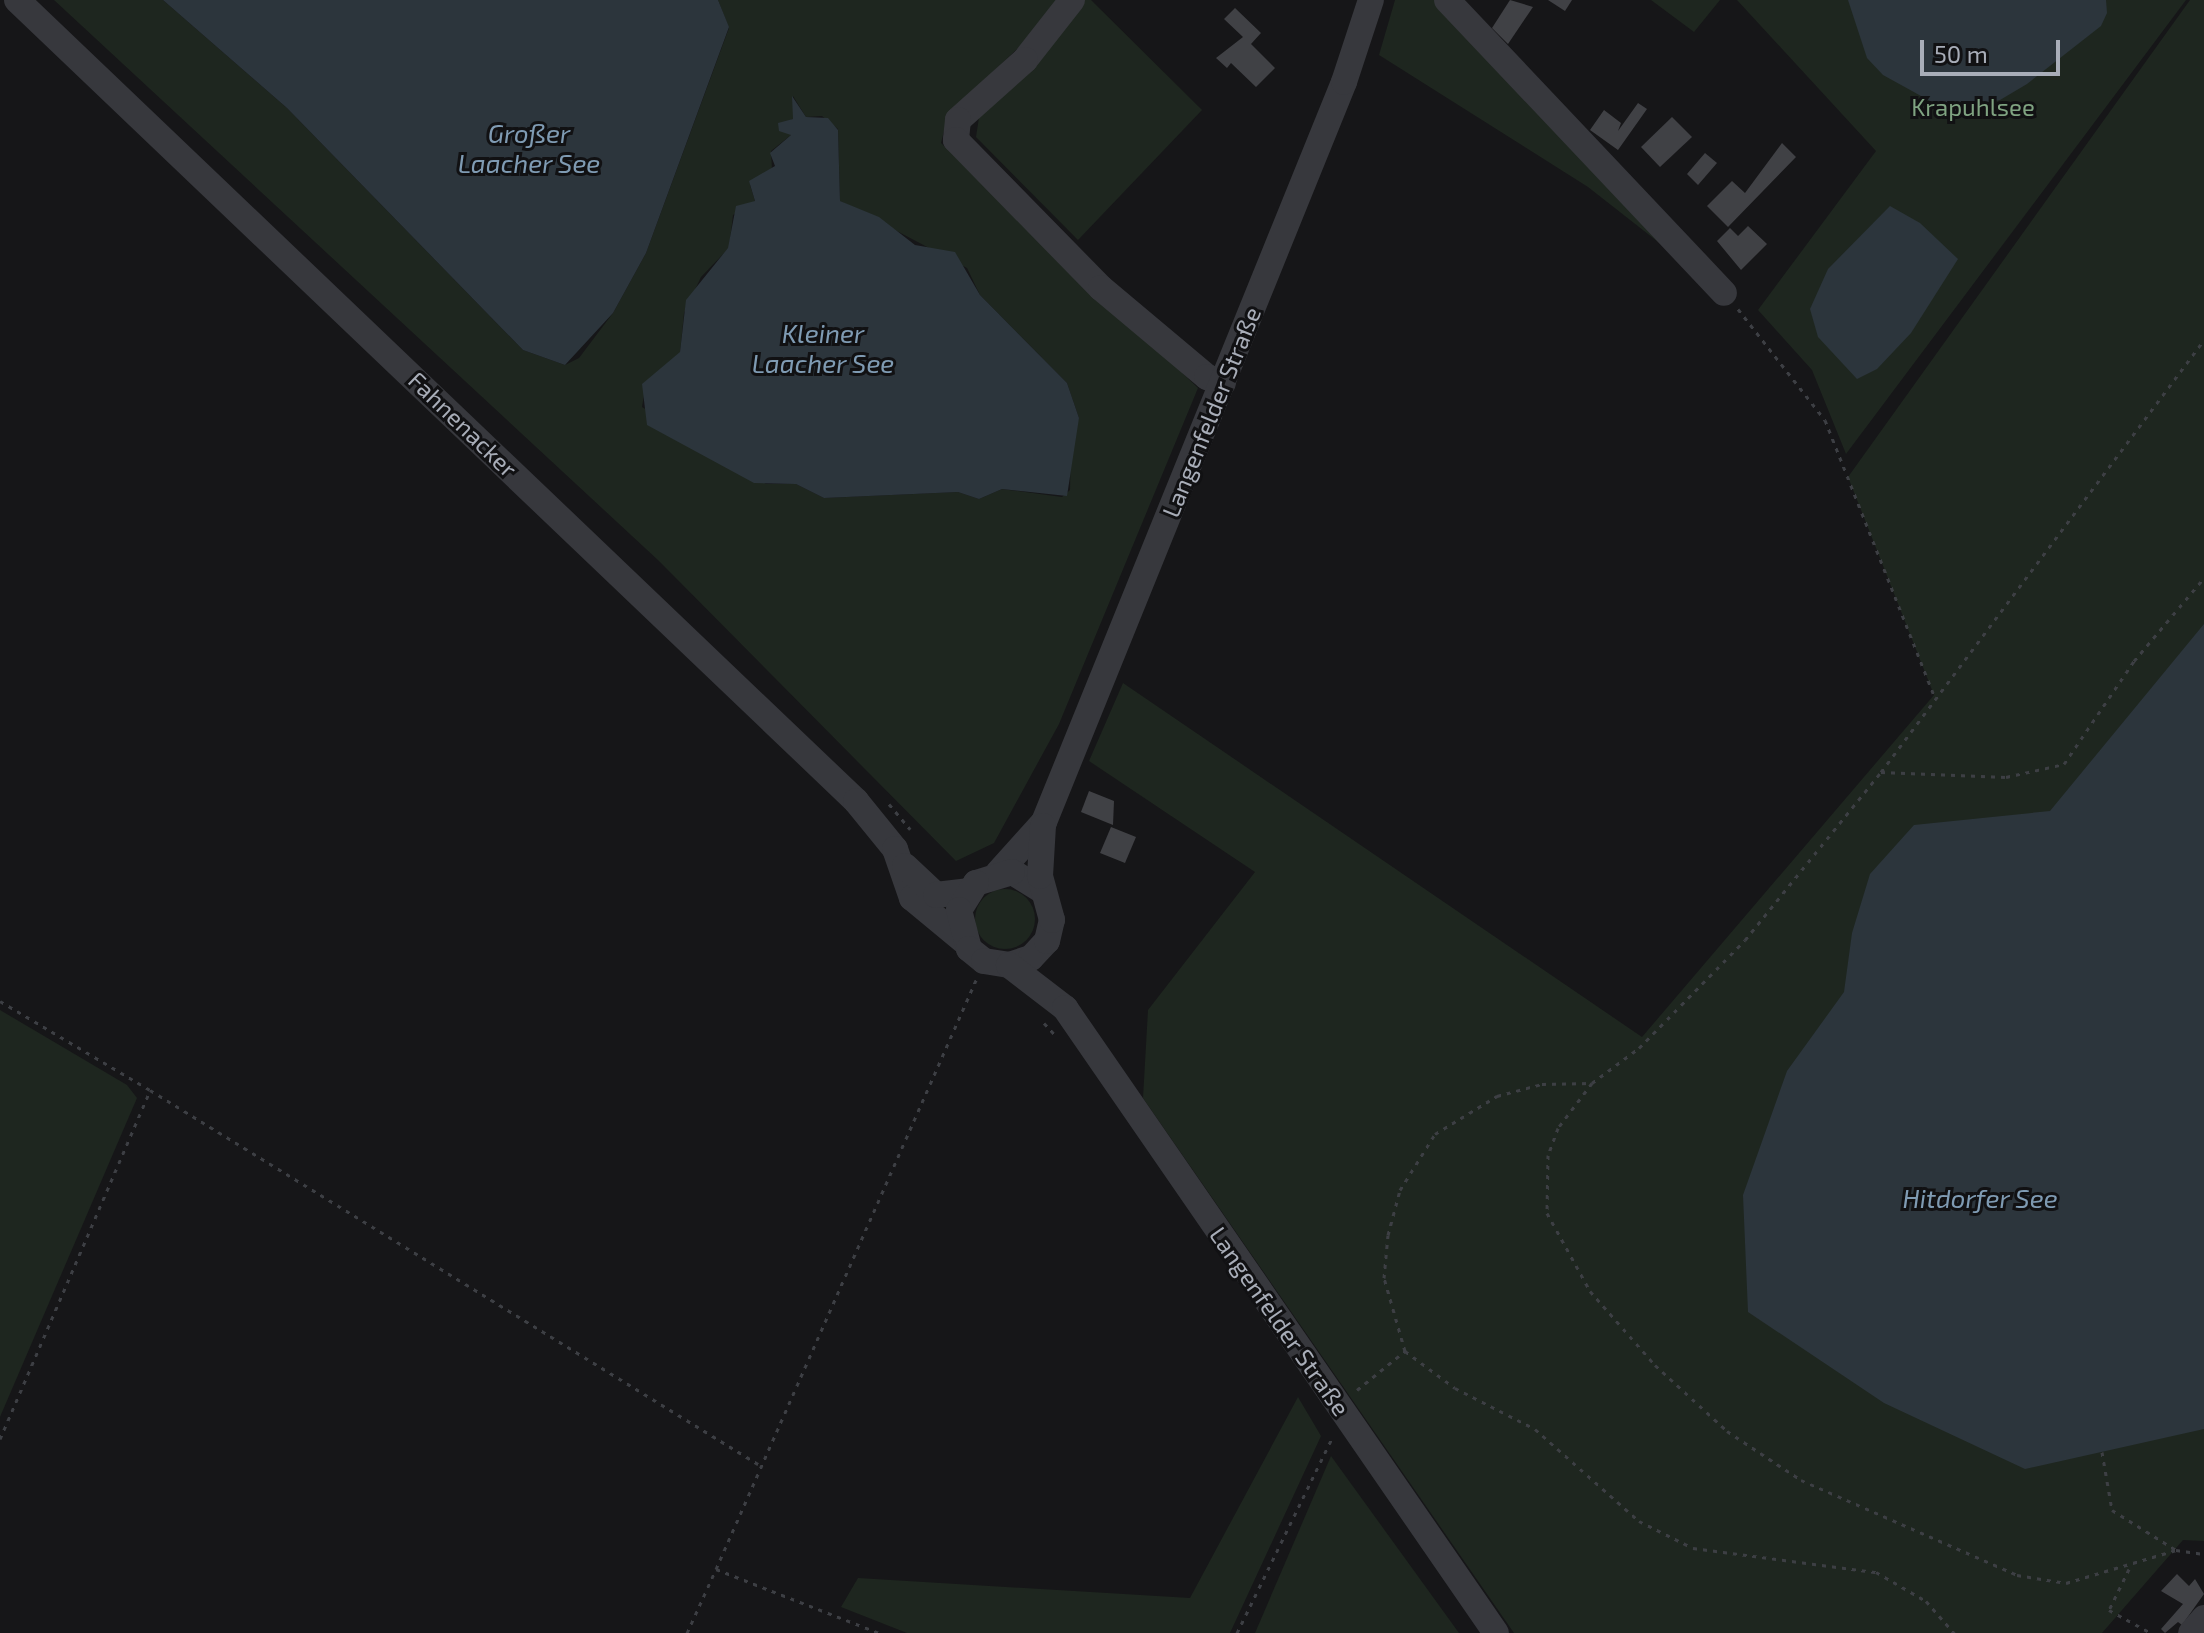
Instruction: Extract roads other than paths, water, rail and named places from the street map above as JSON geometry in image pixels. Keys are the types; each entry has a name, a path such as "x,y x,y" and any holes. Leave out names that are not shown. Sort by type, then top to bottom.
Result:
{"street":[{"name":"Fahnenacker","path":"17,0 856,801 898,857 936,895 968,891"},
{"name":"Langenfelder Straße","path":"1072,0 1025,60 958,120 956,140 1101,288 1215,380"},
{"name":"Langenfelder Straße","path":"1065,1008 1047,941 1052,920 1043,891 1044,822 1215,380 1371,0"},
{"path":"1447,0 1724,293"},
{"name":"Langenfelder Straße","path":"968,891 998,873 1044,822"},
{"name":"Fahnenacker","path":"898,857 912,898 964,941"},
{"path":"998,873 1023,875 1043,891"},
{"path":"964,941 958,921 968,891"},
{"name":"Langenfelder Straße","path":"964,941 984,972 1035,980 1065,1008 1496,1633"},
{"path":"984,972 1031,958 1047,941"},
{"path":"2191,1633 2204,1618"}],"water":[{"name":"Großer Laacher See","path":"163,0 718,0 729,27 646,253 613,313 565,365 523,350 287,108"},
{"name":"Krapuhlsee","path":"1848,0 2106,0 2107,13 2101,26 2027,84 2000,100 1950,112 1883,75 1867,58"},
{"name":"Kleiner Laacher See","path":"792,96 806,117 828,118 838,130 840,201 879,217 915,245 955,252 980,295 1067,383 1079,418 1067,496 1002,489 979,499 958,492 824,498 796,484 754,483 647,425 642,384 680,352 686,300 728,248 736,206 755,201 749,181 775,166 770,153 791,135 779,131 778,123 793,119"},
{"path":"1890,206 1920,223 1958,259 1911,333 1877,369 1857,379 1818,337 1810,309 1828,269"},
{"name":"Hitdorfer See","path":"2204,624 2204,1429 2025,1469 1884,1403 1748,1312 1743,1195 1787,1071 1844,992 1852,933 1870,874 1914,825 2050,811"}]}
